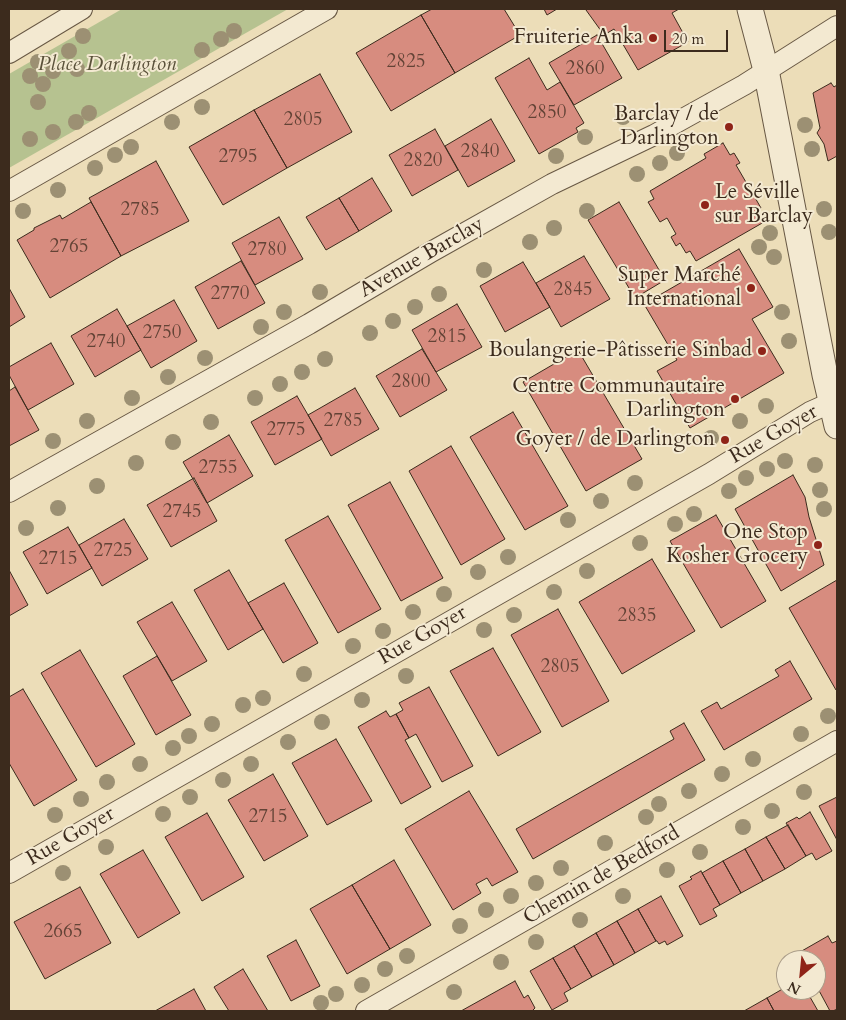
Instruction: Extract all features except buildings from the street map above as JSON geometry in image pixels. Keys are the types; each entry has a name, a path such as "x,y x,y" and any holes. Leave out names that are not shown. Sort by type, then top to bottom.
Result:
{"street":[{"path":"9,53 82,9"},
{"path":"9,191 327,9"},
{"path":"750,9 766,70 835,410"},
{"name":"Avenue Barclay","path":"9,492 309,324 543,189 654,134 744,85 837,26"},
{"name":"Rue Goyer","path":"9,873 709,474 810,412 835,410"},
{"name":"Chemin de Bedford","path":"366,1011 837,741"}],"green space":[{"name":"Place Darlington","path":"122,9 288,9 9,168 9,74"}],"place":[{"name":"Fruiterie Anka","path":"653,38"},
{"name":"Barclay / de Darlington","path":"729,127"},
{"name":"Le Séville sur Barclay","path":"705,205"},
{"name":"Super Marché International","path":"751,288"},
{"name":"Boulangerie-Pâtisserie Sinbad","path":"762,351"},
{"name":"Centre Communautaire Darlington","path":"735,399"},
{"name":"Goyer / de Darlington","path":"725,440"},
{"name":"One Stop Kosher Grocery","path":"818,545"}]}
